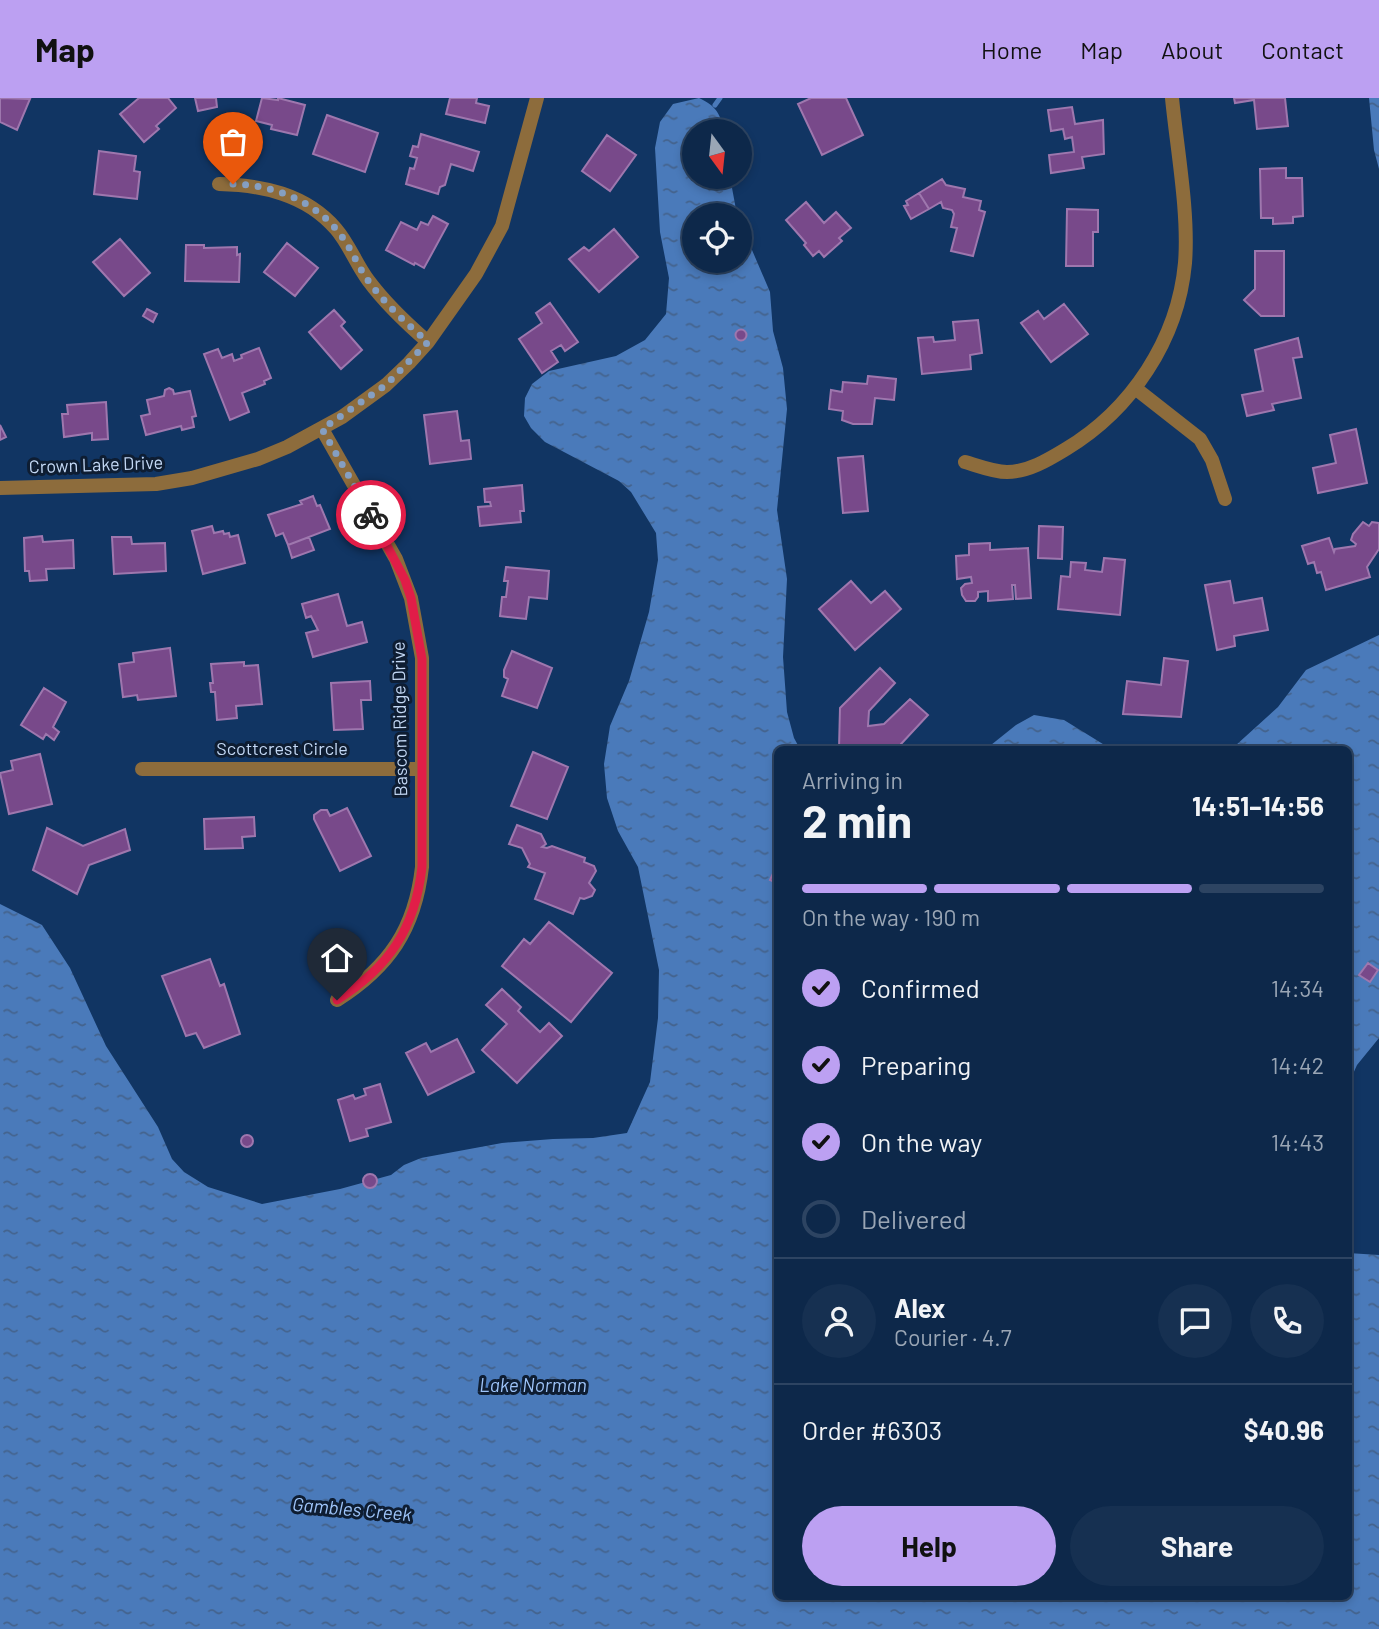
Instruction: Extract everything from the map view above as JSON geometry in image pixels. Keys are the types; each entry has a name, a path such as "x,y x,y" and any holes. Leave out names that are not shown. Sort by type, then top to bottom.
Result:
{"street":[{"name":"Crown Lake Drive","path":"0,488 156,484 192,478 258,459 322,429 386,385 428,342 477,274 502,226 537,98"},
{"path":"965,462 1007,472 1035,465 1056,455 1097,428 1115,412 1144,377 1165,337 1182,283 1185,264 1186,239 1172,98"},
{"path":"219,184 271,189 294,198 317,212 335,228 366,278 384,300 428,342"},
{"path":"1135,388 1200,439 1212,460 1225,499"},
{"name":"Bascom Ridge Drive","path":"322,429 396,559 411,598 422,659 422,867 419,891 406,930 392,953 374,973 337,1000"},
{"name":"Scottcrest Circle","path":"142,769 422,769"}],"water":[{"name":"Lake Norman","path":"699,98 710,104 721,119 682,119 682,189 732,189 735,203 682,203 682,273 752,273 752,250 770,292 773,331 783,368 787,409 777,510 787,579 783,657 787,712 798,746 774,746 774,1600 1352,1600 1352,1253 1379,1255 1379,1629 0,1629 0,904 42,925 70,968 106,1046 158,1127 172,1159 184,1172 208,1187 262,1204 340,1189 391,1175 404,1165 421,1158 502,1143 593,1138 627,1133 650,1082 658,1018 659,970 638,867 618,831 607,798 604,764 610,726 629,681 649,612 658,560 656,533 631,492 619,481 545,442 524,416 525,398 532,384 549,371 616,356 645,340 666,314 669,278 660,232 655,148 660,122 673,104"},
{"path":"1369,98 1379,98 1379,169 1374,150"},
{"path":"1379,635 1379,1038 1357,1065 1352,1076 1352,746 1235,746 1278,707 1306,670"},
{"path":"1034,715 1064,720 1106,746 990,746 1016,725"}],"building":[{"path":"0,98 30,99 17,130 0,122"},
{"path":"139,98 168,98 176,108 156,126 159,129 144,142 120,114"},
{"path":"195,98 216,98 217,107 198,111"},
{"path":"262,98 278,98 305,105 297,135 271,129 272,125 256,121"},
{"path":"450,98 477,98 476,103 489,106 485,123 446,114"},
{"path":"811,98 846,98 863,135 822,155 798,104"},
{"path":"1234,98 1285,98 1288,126 1257,129 1254,100 1235,103"},
{"path":"1072,107 1075,124 1103,120 1104,154 1082,157 1084,168 1051,173 1049,155 1074,152 1072,137 1065,139 1063,129 1051,131 1048,110"},
{"path":"327,115 378,133 365,172 313,154"},
{"path":"421,134 479,152 473,171 451,164 445,185 440,187 438,194 406,184 410,168 414,169 417,158 410,156 413,146 418,147"},
{"path":"607,135 636,155 610,191 582,171"},
{"path":"99,151 136,156 134,171 140,172 137,199 94,194"},
{"path":"1286,168 1286,178 1302,178 1303,216 1293,217 1293,223 1273,224 1273,218 1261,218 1260,169"},
{"path":"942,179 946,185 965,189 963,197 981,201 979,210 985,212 973,256 951,251 957,228 951,227 954,214 952,210 943,208 941,202 929,209 919,193"},
{"path":"919,193 929,209 911,219 904,206 908,205 906,201"},
{"path":"806,202 824,223 836,212 851,228 839,238 842,241 824,257 819,251 813,256 804,245 806,243 786,220"},
{"path":"1067,209 1098,210 1098,232 1093,232 1093,266 1066,266"},
{"path":"433,216 448,224 424,268 386,250 401,222 417,230 421,222 428,225"},
{"path":"614,229 638,257 599,292 569,259 584,247 589,251"},
{"path":"120,239 150,273 124,296 93,262"},
{"path":"287,243 318,268 295,296 264,272"},
{"path":"186,245 204,245 204,248 237,247 237,255 240,254 239,282 185,281"},
{"path":"1255,251 1284,251 1284,316 1261,316 1244,300 1255,289"},
{"path":"550,303 578,342 565,351 561,345 551,351 558,362 542,373 519,339 542,323 536,313"},
{"path":"1064,304 1088,334 1051,362 1021,323 1038,311 1044,319"},
{"path":"147,309 157,314 153,322 143,316"},
{"path":"334,310 345,322 341,326 362,350 341,369 309,332"},
{"path":"978,320 982,353 970,355 971,369 922,374 918,338 933,337 934,342 955,340 953,322"},
{"path":"741,330 745,331 745,339 741,340 737,339 736,335 737,331"},
{"path":"1298,338 1302,357 1293,358 1301,398 1272,404 1274,410 1247,416 1242,395 1263,391 1255,350"},
{"path":"259,348 271,378 264,381 265,384 242,393 249,412 230,420 204,354 218,349 222,358 232,354 234,361"},
{"path":"868,376 896,379 894,400 875,398 872,424 853,424 842,420 843,411 829,409 831,390 842,392 843,382 867,384"},
{"path":"169,388 174,394 190,391 196,416 192,417 194,427 182,430 181,426 146,435 141,416 150,414 147,400 164,396 165,390"},
{"path":"106,402 108,439 92,440 92,433 64,437 62,414 68,414 67,405"},
{"path":"457,411 461,441 469,440 471,459 430,464 424,415"},
{"path":"0,425 6,437 0,440"},
{"path":"1356,429 1367,483 1318,493 1313,468 1336,463 1330,435"},
{"path":"863,456 868,511 843,513 838,458"},
{"path":"522,485 524,511 520,511 521,522 480,526 478,507 491,506 490,502 485,502 484,489"},
{"path":"313,496 317,506 320,505 330,529 288,545 283,533 276,536 268,515 302,504 300,501"},
{"path":"1363,522 1369,526 1372,522 1379,523 1379,549 1367,567 1370,577 1326,590 1321,572 1317,573 1314,562 1308,564 1302,546 1329,538 1334,552 1335,549 1355,546 1351,540 1353,534"},
{"path":"212,526 214,533 223,531 224,534 229,533 230,537 238,535 245,563 203,574 192,531"},
{"path":"1039,526 1063,527 1062,559 1038,558"},
{"path":"42,536 43,542 73,540 74,568 46,569 47,580 30,581 29,571 25,571 24,538"},
{"path":"112,537 131,537 132,544 165,543 166,571 114,574"},
{"path":"309,537 314,550 292,558 288,545"},
{"path":"990,543 990,550 1028,548 1031,598 1016,599 1015,585 1012,585 1013,599 988,601 988,591 978,592 975,601 966,601 961,588 972,583 971,577 957,579 956,556 969,555 969,544"},
{"path":"1104,558 1125,560 1120,615 1058,609 1061,576 1070,577 1071,562 1086,563 1085,570 1102,572"},
{"path":"506,567 549,571 547,599 529,597 526,619 500,616 502,597 506,597 508,581 504,581"},
{"path":"851,581 871,603 885,591 901,609 855,650 819,609"},
{"path":"1230,581 1234,603 1262,598 1268,630 1234,636 1235,646 1217,650 1205,585"},
{"path":"338,594 347,626 362,622 367,642 313,657 306,633 318,630 311,616 306,618 302,604"},
{"path":"170,648 176,696 138,700 137,695 123,697 119,664 134,662 133,653"},
{"path":"512,651 552,668 537,708 502,696 508,679 504,677 504,670"},
{"path":"1164,658 1188,661 1181,717 1123,714 1127,681 1161,685"},
{"path":"244,662 244,666 258,665 262,704 236,706 237,718 217,720 215,692 211,692 210,683 213,683 211,664"},
{"path":"880,668 895,683 869,711 868,726 884,724 910,699 928,715 901,746 839,746 840,708"},
{"path":"370,681 371,700 361,700 363,729 334,730 331,683"},
{"path":"44,688 66,702 53,727 59,732 54,740 46,734 43,739 21,725"},
{"path":"533,752 568,767 547,819 511,806"},
{"path":"40,754 52,804 9,814 0,773 13,770 11,761"},
{"path":"347,808 371,856 340,871 314,815 321,810 327,810 330,816"},
{"path":"254,817 255,836 242,837 243,848 205,849 204,819"},
{"path":"517,825 541,834 546,844 542,847 552,846 585,858 584,862 594,866 596,871 589,883 595,890 592,896 580,898 573,914 535,899 545,873 528,867 530,864 522,848 509,844"},
{"path":"47,828 83,846 125,829 130,850 89,865 77,894 33,870"},
{"path":"549,922 612,973 571,1022 502,966 524,939 530,944"},
{"path":"210,959 220,986 224,984 240,1034 204,1048 196,1033 186,1036 162,976"},
{"path":"1368,963 1378,970 1370,982 1359,975"},
{"path":"502,989 521,1007 518,1011 540,1032 549,1023 562,1036 517,1083 482,1050 507,1024 486,1005"},
{"path":"457,1039 474,1072 428,1095 406,1053 426,1043 431,1052"},
{"path":"380,1084 391,1122 366,1129 368,1136 350,1141 338,1100 353,1095 355,1099 366,1095 364,1089"},
{"path":"247,1135 253,1141 247,1147 241,1141"},
{"path":"367,1174 373,1174 377,1181 373,1188 367,1188 363,1184 363,1178"}],"waterway":[{"path":"715,105 720,98"}],"way so far":[{"path":"233,184 271,189 294,198 317,212 335,228 352,251 366,278 384,300 428,342 386,385 322,429 371,515"}],"route":[{"path":"337,1000 360,985 392,953 406,930 419,891 422,867 422,659 405,580 371,515"}],"water label":[{"name":"Gambles Creek","path":"352,1509"}]}
